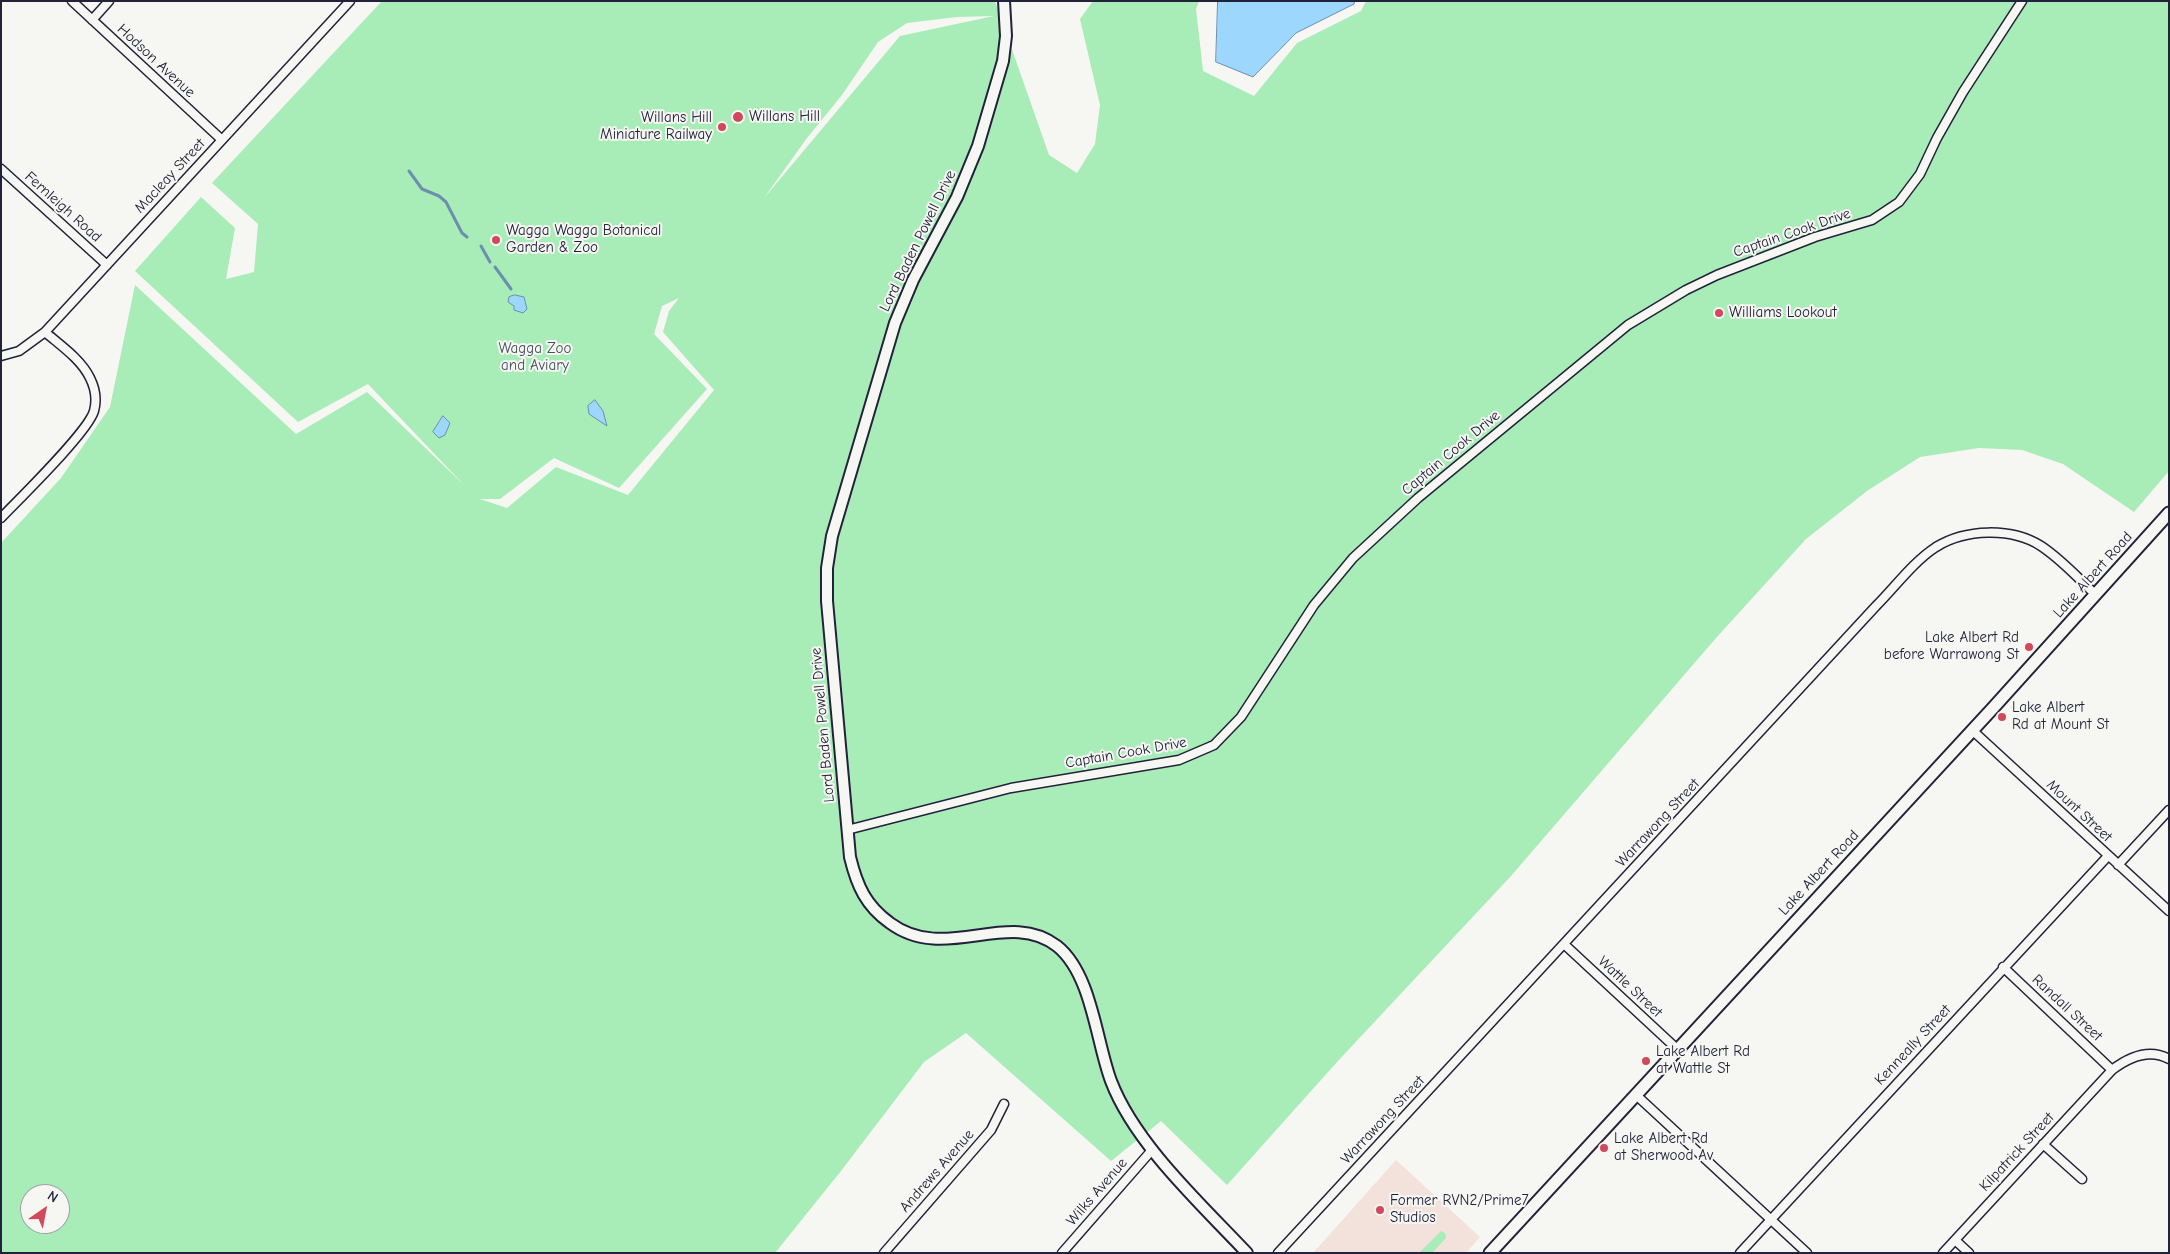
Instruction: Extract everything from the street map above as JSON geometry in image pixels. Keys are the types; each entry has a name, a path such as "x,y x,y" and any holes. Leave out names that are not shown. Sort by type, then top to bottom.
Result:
{"main road":[{"name":"Lake Albert Road","path":"1490,1253 1972,730 2169,512"}],"street":[{"name":"Hodson Avenue","path":"72,1 222,140"},
{"path":"92,20 109,1"},
{"name":"Macleay Street","path":"1,356 19,351 45,332 350,1"},
{"name":"Lord Baden Powell Drive","path":"1004,1 1006,36 1003,61 978,146 957,198 913,280 895,323 832,536 827,568 827,601 847,830 855,878 864,898 878,914 896,927 914,936 937,940 1002,932 1030,933 1045,938 1069,958 1082,985 1111,1080 1119,1099 1139,1133 1152,1150 1247,1253"},
{"name":"Captain Cook Drive","path":"847,830 1012,788 1179,760 1214,745 1241,718 1314,605 1353,558 1418,498 1628,325 1678,294 1717,275 1815,237 1872,220 1899,202 1920,174 1937,138 1963,92 2022,1"},
{"name":"Fernleigh Road","path":"1,169 107,265"},
{"path":"1,518 77,437 94,413 96,400 90,377 74,357 45,332"},
{"name":"Warrawong Street","path":"1278,1253 1565,945 1876,606 1935,548 1952,540 1988,533 2025,538 2056,557 2095,594"},
{"name":"Mount Street","path":"1972,730 2169,911"},
{"path":"2118,865 2169,810"},
{"name":"Kenneally Street","path":"1740,1253 2003,967 2108,856"},
{"name":"Wattle Street","path":"1565,945 1677,1049"},
{"name":"Randall Street","path":"2003,967 2112,1070"},
{"name":"Kilpatrick Street","path":"1943,1253 2112,1070 2135,1056 2147,1054 2169,1059"},
{"path":"1635,1094 1807,1253"},
{"name":"Andrews Avenue","path":"884,1253 990,1130 1004,1104"},
{"path":"2043,1144 2082,1179"},
{"name":"Wilks Avenue","path":"1062,1253 1152,1150"},
{"path":"1955,1240 1970,1253"}],"shaded area":[{"path":"1396,1160 1480,1237 1466,1253 1313,1253"}],"green space":[{"name":"Wagga Zoo and Aviary","path":"382,1 995,1 1049,155 1077,173 1095,144 1100,105 1080,19 1093,1 1199,1 1196,9 1203,71 1254,96 1297,43 1361,11 1366,1 2169,1 2169,471 2134,512 2063,464 2022,450 1979,448 1920,457 1867,491 1806,539 1716,638 1511,876 1337,1062 1227,1185 1161,1121 1111,1161 966,1033 924,1062 841,1171 775,1253 1,1253 1,543 61,478 110,407 135,285 296,434 367,392 464,485 368,384 298,422 135,271 201,197 235,228 226,279 254,272 258,224 212,183","holes":["994,16 900,36 764,198 807,138 842,95 878,42 907,23 957,17","679,298 669,311 663,332 714,390 628,495 556,467 507,508 480,499 500,499 554,458 619,488 707,389 654,334 662,306"]},
{"path":"1441,1231 1445,1233 1446,1238 1432,1253 1419,1253"}],"water":[{"path":"1218,1 1355,1 1354,4 1296,33 1253,77 1216,62"},
{"path":"515,295 524,297 527,309 523,313 514,310 514,306 508,302 509,297"},
{"path":"595,400 603,411 607,426 589,414 588,406"},
{"path":"443,416 450,423 445,435 439,438 433,432"}],"waterway":[{"path":"409,171 422,189 439,196 446,202 462,233 467,237"},
{"path":"481,246 490,262"},
{"path":"495,267 511,289"}],"place":[{"name":"Willans Hill","path":"738,117"},
{"name":"Willans Hill Miniature Railway","path":"722,127"},
{"name":"Wagga Wagga Botanical Garden & Zoo","path":"496,240"},
{"name":"Williams Lookout","path":"1719,313"},
{"name":"Lake Albert Rd before Warrawong St","path":"2029,647"},
{"name":"Lake Albert Rd at Mount St","path":"2002,717"},
{"name":"Lake Albert Rd at Wattle St","path":"1646,1061"},
{"name":"Lake Albert Rd at Sherwood Av","path":"1604,1148"},
{"name":"Former RVN2/Prime7 Studios","path":"1380,1210"}]}
